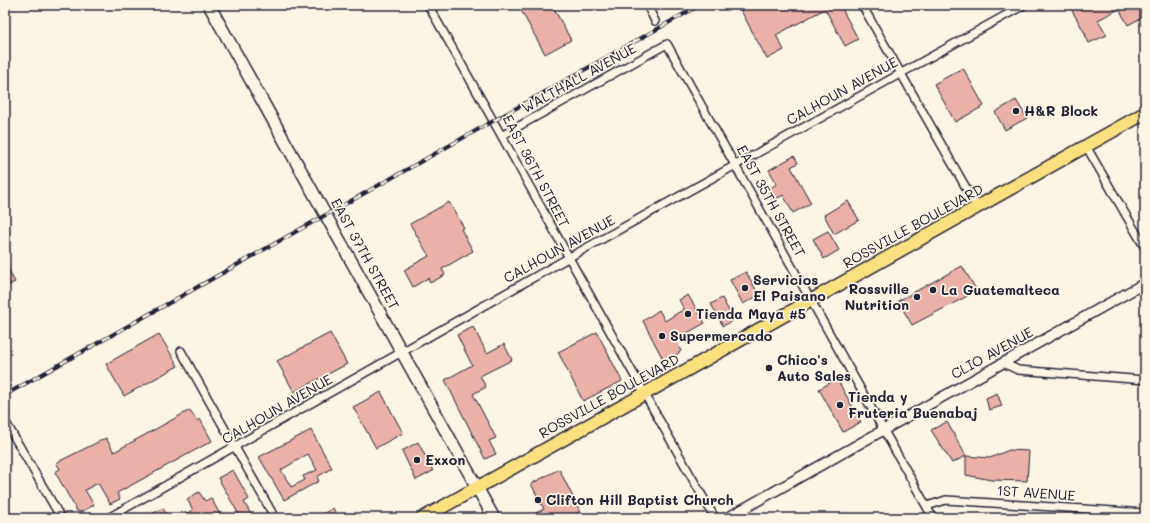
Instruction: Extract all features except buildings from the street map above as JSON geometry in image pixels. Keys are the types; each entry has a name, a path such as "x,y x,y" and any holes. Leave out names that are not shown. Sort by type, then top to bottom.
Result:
{"highway":[{"name":"ROSSVILLE BOULEVARD","path":"423,518 1145,113"}],"main road":[{"name":"EAST 37TH STREET","path":"210,5 494,518"}],"street":[{"name":"EAST 36TH STREET","path":"428,5 503,135 568,258 643,394 715,518"},
{"path":"646,5 655,21"},
{"path":"862,5 977,207"},
{"name":"CALHOUN AVENUE","path":"108,518 236,448 568,258 1024,5"},
{"name":"WALTHALL AVENUE","path":"503,135 667,44"},
{"name":"EAST 35TH STREET","path":"667,44 933,518"},
{"path":"1086,146 1145,248"},
{"name":"CLIO AVENUE","path":"727,518 1145,284"},
{"path":"181,351 275,518"},
{"path":"1003,363 1018,370 1145,380"},
{"path":"5,422 61,518"},
{"name":"1ST AVENUE","path":"927,506 935,502 946,500 1145,513"}],"railway":[{"path":"5,395 700,5"}],"place":[{"name":"H&R Block","path":"1016,111"},
{"name":"Servicios El Paisano","path":"745,288"},
{"name":"La Guatemalteca","path":"933,290"},
{"name":"Rossville Nutrition","path":"917,297"},
{"name":"Tienda Maya #5","path":"688,314"},
{"name":"Supermercado","path":"662,336"},
{"name":"Chico's Auto Sales","path":"769,368"},
{"name":"Tienda y Fruteria Buenabaj","path":"840,405"},
{"name":"Exxon","path":"417,460"},
{"name":"Clifton Hill Baptist Church","path":"538,500"}]}
